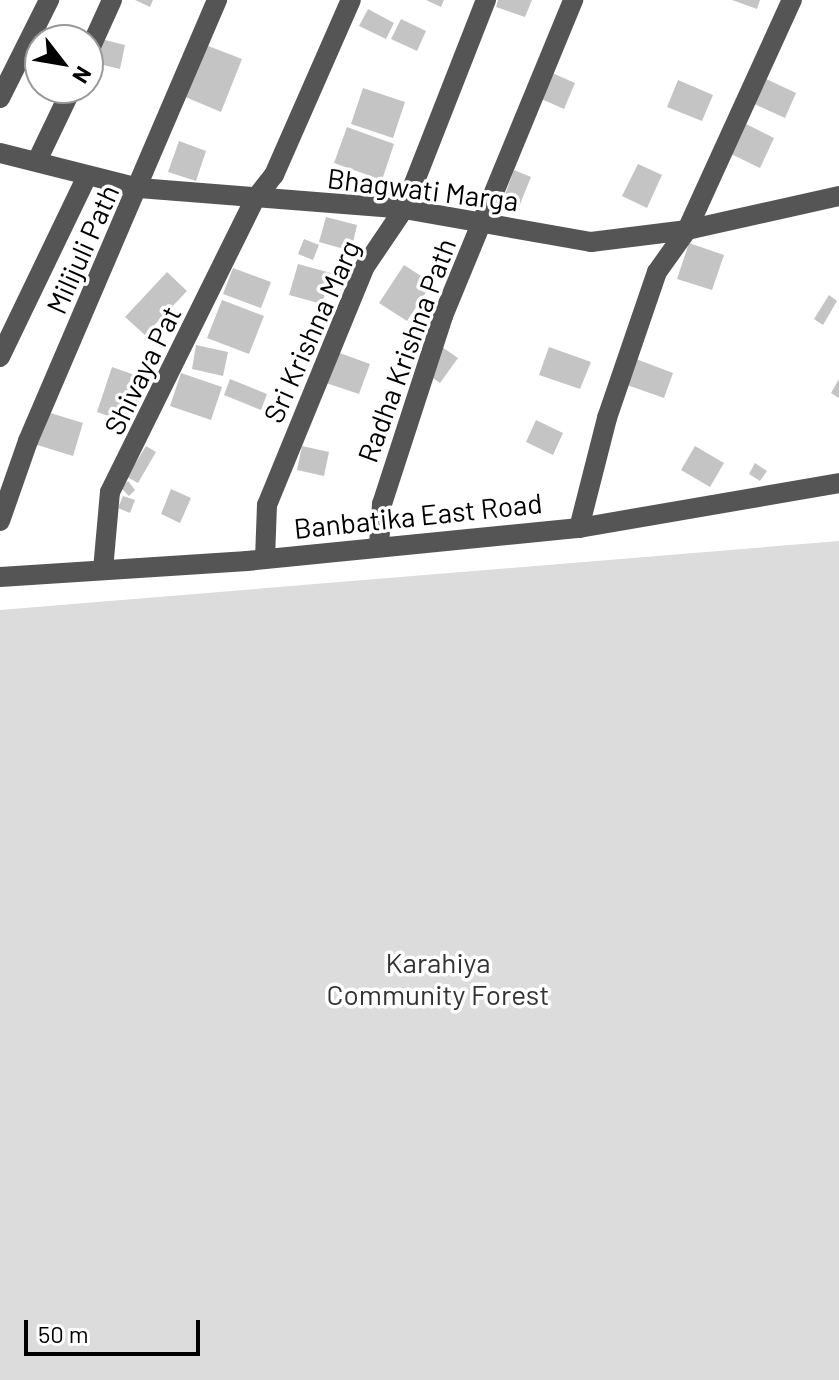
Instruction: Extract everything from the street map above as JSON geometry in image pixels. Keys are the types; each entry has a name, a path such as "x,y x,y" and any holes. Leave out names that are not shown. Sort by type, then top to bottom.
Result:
{"street":[{"path":"0,98 49,0"},
{"path":"101,24 112,0"},
{"name":"Milijuli Path","path":"0,521 28,441 217,0"},
{"name":"Shivaya Pat","path":"103,570 110,492 255,199 274,175 351,0"},
{"name":"Sri Krishna Marg","path":"265,559 273,491 364,268 404,209 438,112 486,0"},
{"name":"Radha Krishna Path","path":"379,545 382,504 413,401 573,0"},
{"path":"579,528 607,418 657,272 687,230 792,0"},
{"path":"37,161 64,104"},
{"name":"Bhagwati Marga","path":"0,153 37,161 86,178 139,188 404,209 591,242 687,230 839,196"},
{"path":"0,357 86,178"},
{"name":"Banbatika East Road","path":"0,577 265,559 379,545 579,528 839,483"}],"green space":[{"name":"Karahiya Community Forest","path":"839,541 839,1380 0,1380 0,610"}],"building":[{"path":"135,0 153,0 150,7"},
{"path":"426,0 444,0 441,7"},
{"path":"498,0 532,0 525,17 496,7"},
{"path":"732,0 760,0 757,9"},
{"path":"368,9 394,23 386,39 359,26"},
{"path":"401,19 426,31 417,51 391,39"},
{"path":"104,40 125,45 120,69 104,65"},
{"path":"203,44 242,59 221,112 183,96"},
{"path":"550,72 575,83 564,109 539,98"},
{"path":"762,77 796,93 785,118 750,102"},
{"path":"678,80 713,95 702,121 667,107"},
{"path":"363,88 405,102 393,138 351,124"},
{"path":"742,122 774,138 760,168 727,152"},
{"path":"347,127 394,144 382,180 334,163"},
{"path":"179,141 206,151 196,181 168,172"},
{"path":"638,164 662,175 647,208 622,196"},
{"path":"514,170 531,177 518,209 502,203"},
{"path":"326,217 357,225 351,251 319,242"},
{"path":"304,239 319,245 313,260 298,254"},
{"path":"689,243 724,255 712,290 677,279"},
{"path":"298,264 331,273 322,304 289,295"},
{"path":"404,265 432,283 407,321 379,303"},
{"path":"233,268 271,282 261,308 223,294"},
{"path":"167,272 187,291 145,335 125,317"},
{"path":"829,295 837,301 823,325 814,319"},
{"path":"222,300 264,316 249,354 207,338"},
{"path":"196,345 228,352 223,376 192,369"},
{"path":"442,347 458,358 440,383 424,372"},
{"path":"549,347 591,362 580,389 539,375"},
{"path":"337,352 370,364 359,394 326,383"},
{"path":"636,359 673,373 664,398 627,385"},
{"path":"112,367 146,379 131,424 97,412"},
{"path":"181,373 222,387 211,420 170,406"},
{"path":"230,379 267,394 261,410 224,395"},
{"path":"839,379 839,398 831,393"},
{"path":"44,411 83,423 73,456 34,444"},
{"path":"536,420 563,433 553,455 526,442"},
{"path":"146,446 156,452 138,483 127,477"},
{"path":"302,446 329,452 324,476 297,470"},
{"path":"695,446 724,463 710,487 681,470"},
{"path":"755,463 767,471 760,481 749,474"},
{"path":"128,481 135,490 129,496 121,488"},
{"path":"171,489 191,498 180,523 161,514"},
{"path":"123,496 135,500 130,513 118,508"}]}
